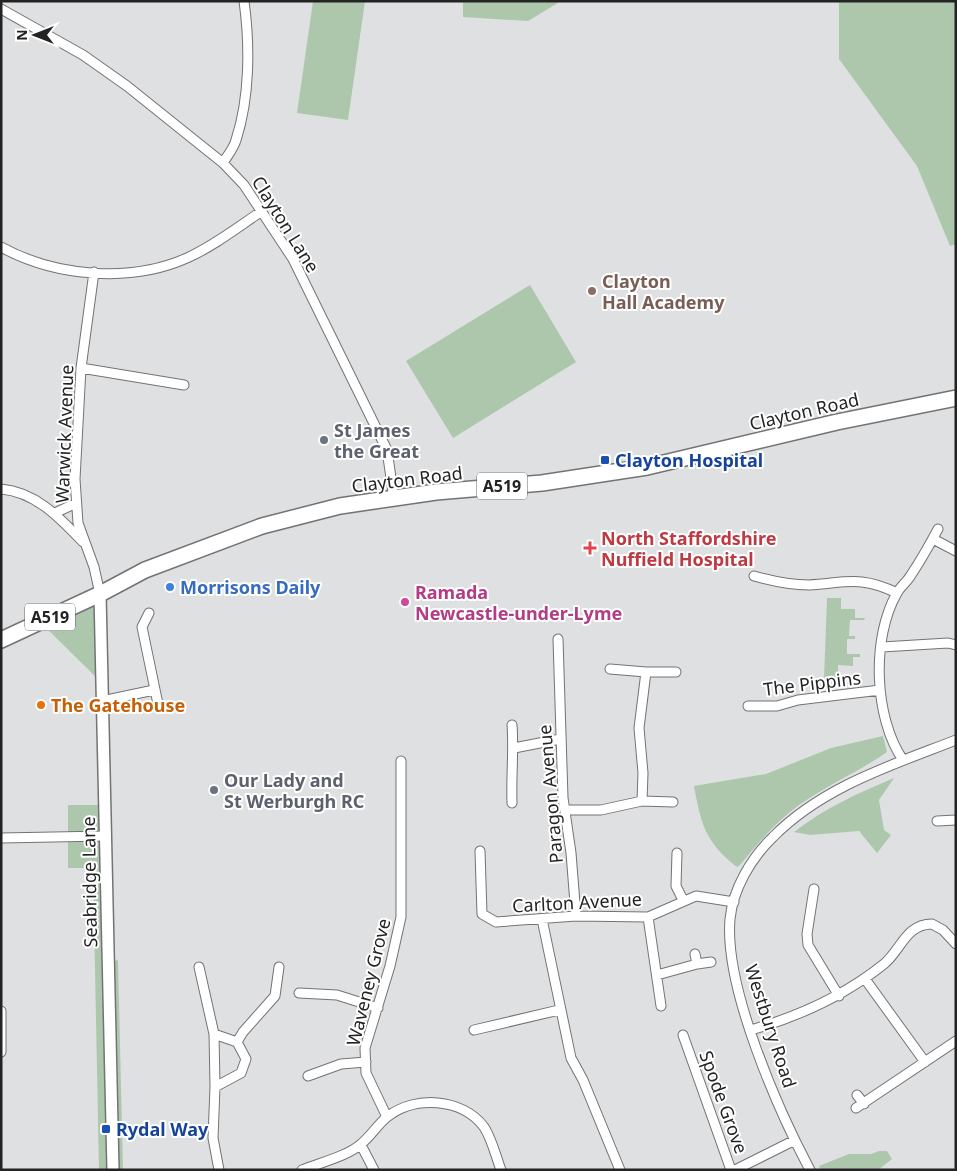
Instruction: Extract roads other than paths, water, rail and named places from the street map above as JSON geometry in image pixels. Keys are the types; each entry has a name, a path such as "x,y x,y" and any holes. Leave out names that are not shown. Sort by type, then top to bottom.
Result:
{"main road":[{"name":"Clayton Road","path":"1,640 100,594 145,570 262,526 340,506 436,492 542,483 647,467 837,422 956,398"}],"street":[{"path":"223,163 236,140 247,82 248,25 244,1"},
{"name":"Clayton Lane","path":"1,9 83,55 127,86 223,163 244,185 293,259 387,450 394,499"},
{"path":"1,247 36,262 66,269 94,272 132,272 186,258 211,246 262,211"},
{"name":"Warwick Avenue","path":"94,272 81,368 76,435 76,503 84,543 94,568 100,594"},
{"path":"81,368 184,385"},
{"path":"1,489 32,498 55,513 84,543"},
{"path":"55,513 76,503"},
{"path":"903,760 898,753 887,721 880,690 885,622 897,592 910,577 938,529"},
{"path":"932,539 956,551"},
{"path":"754,576 775,582 798,584 866,580 897,592"},
{"name":"Seabridge Lane","path":"100,594 113,1170"},
{"path":"149,613 142,627 158,704"},
{"name":"Paragon Avenue","path":"558,639 560,739 576,916"},
{"path":"882,647 948,643 956,645"},
{"path":"610,669 676,672"},
{"path":"642,801 643,774 639,728 646,672"},
{"path":"102,701 154,690"},
{"name":"The Pippins","path":"748,706 777,706 798,700 880,690"},
{"path":"512,725 514,748 510,766 512,803"},
{"path":"514,748 560,739"},
{"name":"Westbury Road","path":"810,1170 795,1140 751,1030 735,976 730,919 734,902 749,866 757,854 782,828 814,805 849,784 903,760 955,743"},
{"name":"Waveney Grove","path":"387,1117 366,1073 366,1048 401,917 401,761"},
{"path":"565,810 601,810 642,801 673,802"},
{"path":"937,821 956,820"},
{"path":"1,838 106,836"},
{"name":"Carlton Avenue","path":"480,851 482,914 496,922 576,916 648,917 682,900 702,895 734,902"},
{"path":"677,853 676,886 682,900"},
{"path":"814,890 807,934 808,945 838,996"},
{"path":"648,917 661,1006"},
{"path":"542,919 559,1010 571,1058 583,1080 620,1170"},
{"path":"751,1030 811,1010 838,996 865,979 887,961 911,932 924,924 937,926 956,944"},
{"path":"695,954 697,964"},
{"path":"657,975 697,964 712,962"},
{"path":"199,967 214,1034 215,1088 213,1138 219,1170"},
{"path":"237,1042 243,1032 275,996 279,968"},
{"path":"865,979 925,1062"},
{"path":"299,993 337,995 378,1008"},
{"path":"474,1030 559,1010"},
{"path":"1,1011 1,1052"},
{"path":"214,1034 237,1042 246,1059 241,1073 215,1088"},
{"name":"Spode Grove","path":"683,1035 733,1170"},
{"path":"857,1095 860,1106 956,1041"},
{"name":"Spode Grove","path":"677,1050 687,1046"},
{"path":"308,1076 341,1064 366,1062"},
{"path":"302,1170 361,1145 387,1117 405,1106 428,1102 447,1104 467,1113 485,1129 501,1170"},
{"path":"733,1170 795,1140"},
{"path":"361,1145 374,1170"}],"place":[{"name":"Clayton Hall Academy","path":"592,291"},
{"name":"St James the Great","path":"324,440"},
{"name":"Clayton Hospital","path":"605,460"},
{"name":"North Staffordshire Nuffield Hospital","path":"590,548"},
{"name":"Morrisons Daily","path":"170,587"},
{"name":"Ramada Newcastle-under-Lyme","path":"405,602"},
{"name":"The Gatehouse","path":"41,705"},
{"name":"Our Lady and St Werburgh RC","path":"214,790"},
{"name":"Rydal Way","path":"106,1129"}]}
